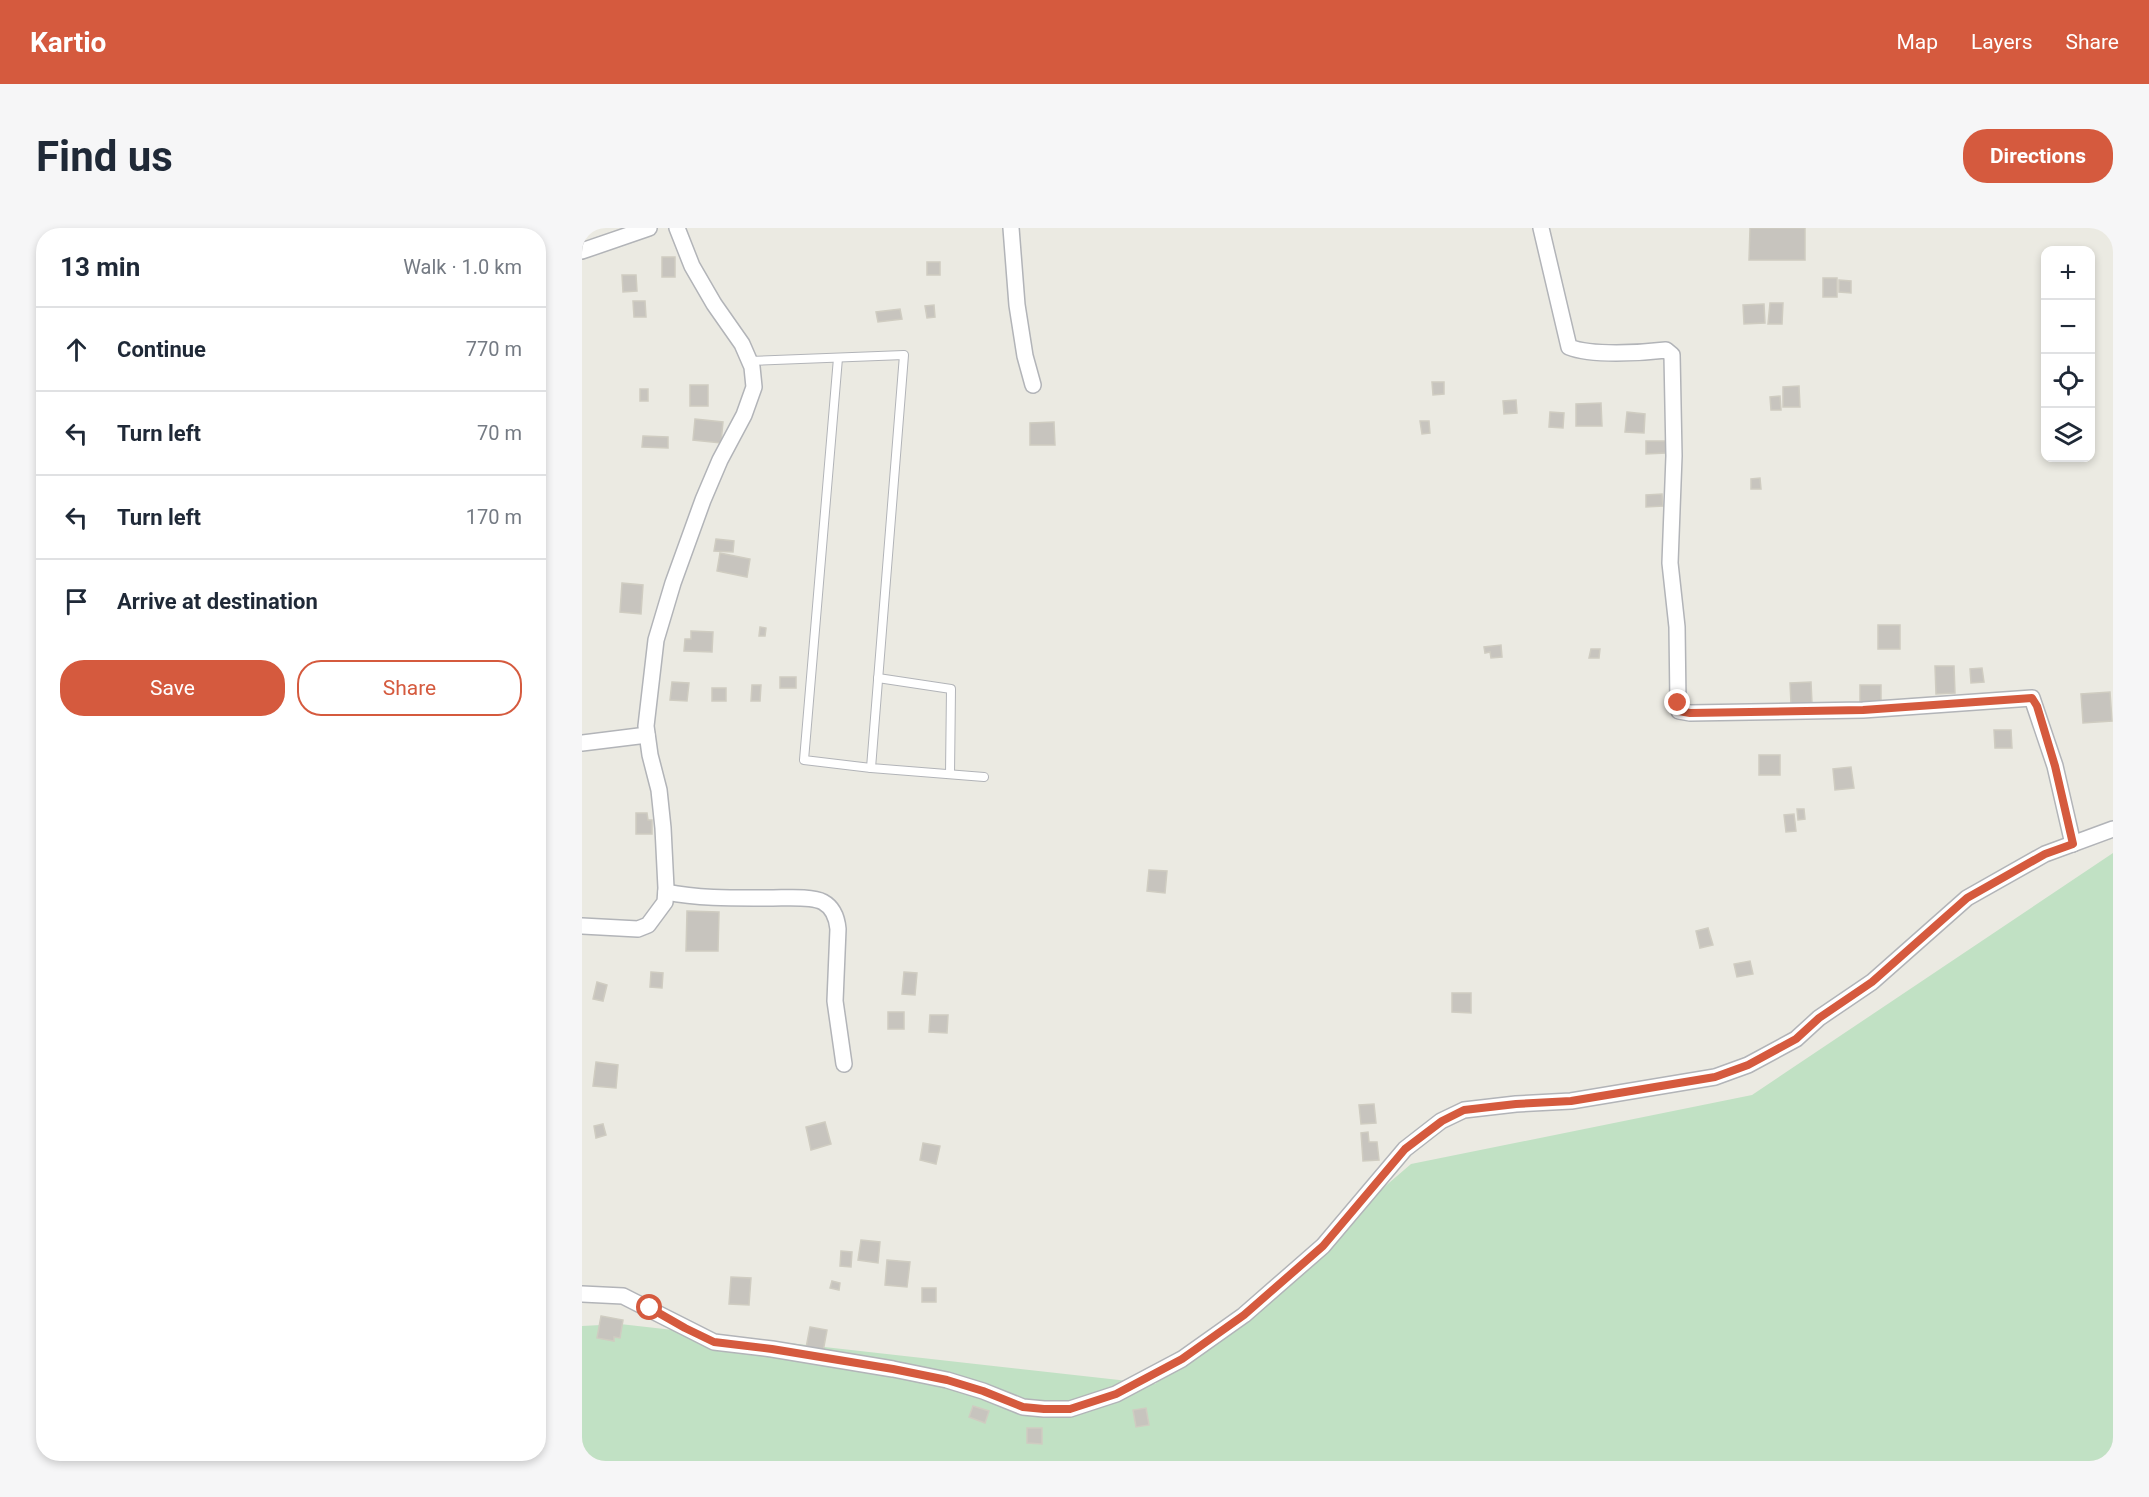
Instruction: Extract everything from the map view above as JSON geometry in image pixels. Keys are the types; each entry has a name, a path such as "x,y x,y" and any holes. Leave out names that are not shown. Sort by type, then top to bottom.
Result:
{"street":[{"path":"582,251 649,228"},
{"path":"1011,228 1017,304 1025,356 1033,385"},
{"path":"1541,228 1569,347 1580,351 1651,352 1666,350 1672,355 1674,456 1670,563 1677,627 1679,711 1690,713 1863,710 2032,698 2037,706 2055,766 2073,844"},
{"path":"582,926 638,929 648,925 665,902 660,800 647,735 656,640 673,583 704,500 754,387 749,361 742,344 714,304 692,266 680,234"},
{"path":"582,743 647,735"},
{"path":"582,1294 623,1296 714,1342 772,1349 947,1380 1023,1407 1070,1409 1116,1394 1173,1364 1244,1315 1323,1246 1405,1149 1442,1121 1464,1110 1571,1101 1715,1077 1748,1065 1796,1039 1819,1018 1872,982 1967,898 2045,854 2113,829"},
{"path":"666,892 682,896 799,898 822,901 832,909 837,918 838,929 835,1001 844,1064"}],"lane":[{"path":"749,361 904,356 871,768"},
{"path":"838,358 804,760 984,777"},
{"path":"878,678 951,689 950,774"}],"green space":[{"path":"2113,853 2113,1461 582,1461 582,1326 620,1324 1155,1384 1411,1164 1752,1095"}],"building":[{"path":"1750,228 1805,228 1805,260 1749,260"},
{"path":"662,257 675,257 675,277 662,277"},
{"path":"927,262 940,262 940,275 927,275"},
{"path":"622,275 636,275 637,291 623,292"},
{"path":"1823,278 1837,278 1837,297 1823,297"},
{"path":"1839,280 1851,281 1851,293 1839,292"},
{"path":"633,301 645,301 646,317 634,317"},
{"path":"1770,303 1783,303 1782,324 1768,324"},
{"path":"1764,304 1765,323 1744,324 1743,305"},
{"path":"934,305 935,317 927,318 925,306"},
{"path":"900,309 902,319 878,322 876,312"},
{"path":"1432,382 1444,382 1444,394 1433,395"},
{"path":"690,385 708,385 708,406 690,406"},
{"path":"1799,386 1800,407 1783,407 1783,387"},
{"path":"640,389 648,389 648,401 640,401"},
{"path":"1780,396 1781,410 1771,410 1770,397"},
{"path":"1516,400 1517,413 1504,414 1503,401"},
{"path":"1601,403 1602,426 1576,426 1576,404"},
{"path":"1550,412 1564,413 1563,428 1549,427"},
{"path":"1627,412 1645,414 1644,433 1625,432"},
{"path":"695,419 723,422 721,443 693,440"},
{"path":"1420,421 1429,421 1430,433 1422,434"},
{"path":"1054,422 1055,445 1030,445 1030,423"},
{"path":"643,436 668,437 668,448 642,447"},
{"path":"1646,441 1666,441 1666,453 1646,454"},
{"path":"1760,478 1761,489 1751,489 1751,479"},
{"path":"1662,494 1663,506 1646,507 1646,495"},
{"path":"716,539 734,541 733,552 714,551"},
{"path":"720,553 750,559 747,577 717,571"},
{"path":"622,583 643,585 641,614 620,612"},
{"path":"1878,625 1900,625 1900,649 1878,649"},
{"path":"760,627 766,628 765,636 759,636"},
{"path":"691,631 713,632 712,652 684,651 685,639 691,639"},
{"path":"1501,645 1502,657 1491,658 1490,652 1485,653 1484,647"},
{"path":"1591,649 1600,649 1599,658 1589,658"},
{"path":"1935,666 1954,666 1955,693 1936,694"},
{"path":"1982,668 1984,682 1971,683 1970,669"},
{"path":"780,677 796,677 796,688 780,688"},
{"path":"672,682 689,683 687,701 670,700"},
{"path":"1811,682 1812,703 1791,704 1790,683"},
{"path":"752,685 761,685 760,701 751,701"},
{"path":"1860,685 1881,685 1881,709 1860,709"},
{"path":"712,688 726,688 726,701 712,701"},
{"path":"2110,692 2112,721 2083,723 2081,694"},
{"path":"1994,730 2011,730 2012,748 1995,748"},
{"path":"1759,755 1780,755 1780,775 1759,775"},
{"path":"1851,767 1854,788 1835,790 1833,769"},
{"path":"1797,809 1804,809 1805,819 1798,820"},
{"path":"636,813 647,813 648,820 652,820 652,834 636,834"},
{"path":"1794,814 1796,831 1786,832 1784,815"},
{"path":"1149,870 1167,871 1165,893 1147,891"},
{"path":"687,911 719,912 718,951 686,951"},
{"path":"1708,928 1713,945 1700,948 1696,931"},
{"path":"1750,961 1753,974 1737,977 1734,964"},
{"path":"651,972 663,973 662,988 650,987"},
{"path":"904,972 917,973 915,995 902,994"},
{"path":"597,982 607,985 603,1001 593,999"},
{"path":"1452,993 1471,993 1471,1013 1452,1012"},
{"path":"888,1012 904,1012 904,1029 888,1029"},
{"path":"930,1015 948,1015 947,1033 929,1032"},
{"path":"596,1062 618,1065 616,1088 593,1086"},
{"path":"1374,1104 1376,1123 1361,1124 1359,1105"},
{"path":"825,1122 831,1144 811,1150 806,1127"},
{"path":"603,1124 606,1135 596,1138 594,1126"},
{"path":"1368,1132 1369,1142 1377,1142 1379,1160 1363,1161 1361,1133"},
{"path":"923,1143 940,1146 936,1164 920,1160"},
{"path":"861,1240 880,1242 878,1263 858,1260"},
{"path":"841,1251 852,1252 851,1267 840,1266"},
{"path":"887,1260 910,1262 907,1287 885,1285"},
{"path":"731,1277 751,1278 749,1305 729,1304"},
{"path":"832,1281 840,1283 839,1290 830,1288"},
{"path":"922,1288 936,1288 936,1302 922,1302"},
{"path":"601,1316 623,1320 620,1338 614,1337 614,1341 597,1338"},
{"path":"810,1327 827,1330 822,1357 805,1353"},
{"path":"973,1406 989,1411 985,1423 969,1417"},
{"path":"1146,1408 1149,1425 1136,1427 1133,1410"},
{"path":"1027,1428 1042,1428 1042,1444 1027,1443"}],"route":[{"path":"650,1308 714,1342 772,1349 947,1380 1023,1407 1070,1409 1116,1394 1182,1359 1244,1315 1323,1246 1405,1149 1442,1121 1464,1110 1571,1101 1715,1077 1748,1065 1796,1039 1819,1018 1872,982 1967,898 2045,854 2073,844 2055,766 2037,706 2032,698 1863,710 1690,713 1679,711 1678,703"}]}
